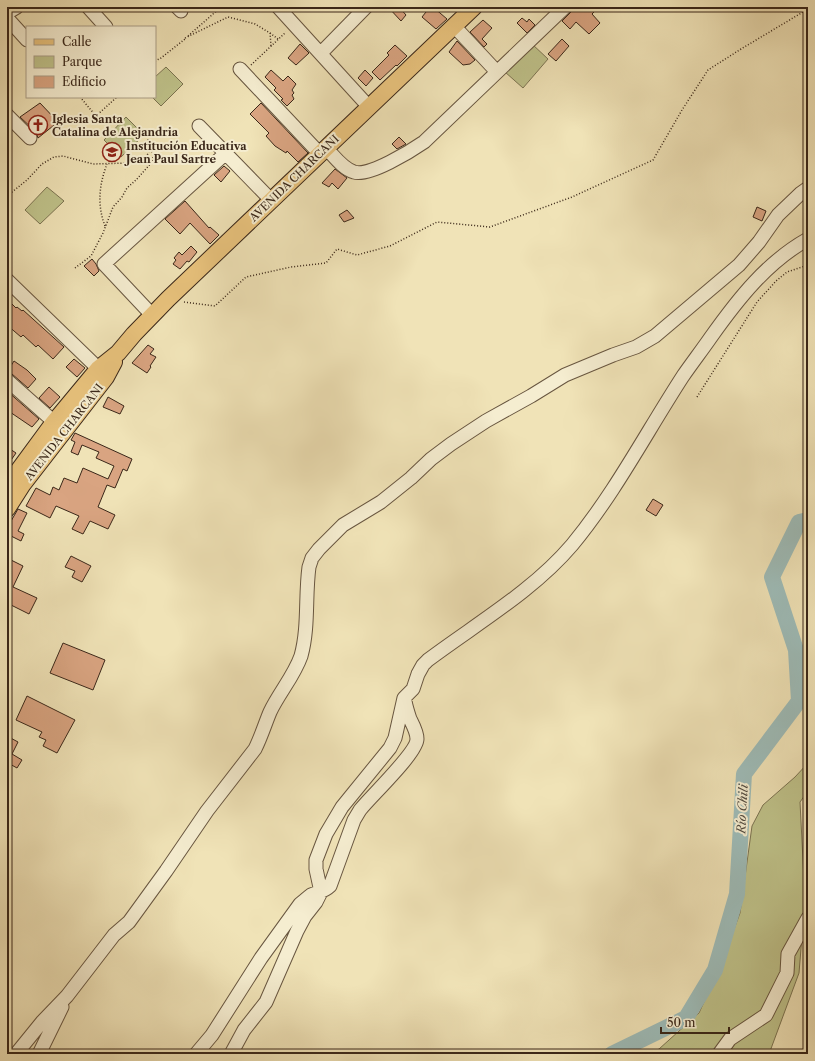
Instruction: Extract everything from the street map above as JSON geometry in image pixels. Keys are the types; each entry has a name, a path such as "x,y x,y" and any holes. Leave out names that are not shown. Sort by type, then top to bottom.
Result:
{"main road":[{"name":"AVENIDA CHARCANI","path":"7,509 12,479 59,426 118,353 152,316 271,200 474,7"}],"street":[{"path":"7,13 17,7"},
{"path":"88,7 105,26"},
{"path":"278,7 369,107"},
{"path":"321,53 366,7"},
{"path":"241,71 323,151 347,169 355,173 377,169 412,151 424,142 565,7"},
{"path":"7,18 26,39"},
{"path":"454,26 497,72"},
{"path":"7,115 30,138"},
{"path":"199,126 271,200"},
{"path":"152,316 104,264 226,153"},
{"path":"16,1054 38,1027 67,996 114,935 129,922 207,811 255,749 270,711 292,674 300,657 304,640 309,567 312,558 319,549 343,525 381,502 436,456 486,421 565,375 636,347 655,336 740,265 759,242 778,215 808,188"},
{"path":"231,1054 244,1030 266,1002 305,916 316,902 321,892 316,869 316,860 326,834 342,807 390,748 395,738 404,698 413,688 418,674 428,660 482,622 526,588 551,567 571,546 613,488 684,376 728,314 748,289 784,254 808,239"},
{"path":"7,280 102,373"},
{"path":"7,380 59,426"},
{"path":"196,1054 212,1035 257,965 300,904 313,894 321,892 330,886 354,820 360,810 408,756 416,744 417,738 415,730 404,698"},
{"path":"720,1054 730,1039 766,1015 787,973 788,954 808,918"},
{"path":"39,1054 67,996"}],"path":[{"path":"156,60 161,58 221,7"},
{"path":"168,300 215,306 246,276 291,267 326,264 337,249 357,255 390,246 437,222 490,227 572,198 653,160 682,110 708,70 808,9"},
{"path":"185,38 228,18 255,24 278,39"},
{"path":"241,71 294,24"},
{"path":"270,33 271,46"},
{"path":"81,98 96,116 116,98"},
{"path":"7,196 27,180 42,164 54,157 63,156 93,164 128,163 146,158 149,151 148,137"},
{"path":"75,268 90,256 105,227 113,206 122,198 127,188 153,161 153,155 149,145"},
{"path":"105,227 99,203 100,187 106,164"},
{"path":"697,397 757,302 776,281 787,272 808,265"}],"green space":[{"path":"532,44 548,59 523,88 505,72"},
{"path":"166,67 183,84 161,106 153,98 156,98 156,76"},
{"path":"126,117 144,135 121,157 104,140"},
{"path":"47,187 64,201 40,224 25,210"},
{"path":"808,763 808,791 800,802 805,900 799,973 769,1054 649,1054 659,1049 699,1013 720,967 740,913 752,826 763,805 795,777"}],"building":[{"path":"388,7 399,7 406,15 401,21"},
{"path":"430,7 433,7 447,19 436,29 422,17"},
{"path":"573,7 589,7 594,12 592,14 600,23 589,34 576,22 570,29 562,21 571,12"},
{"path":"522,18 527,22 529,19 535,25 527,33 517,23"},
{"path":"483,20 492,28 482,39 487,44 484,47 470,32"},
{"path":"562,39 569,46 556,61 548,54"},
{"path":"457,41 475,60 470,64 463,65 449,52"},
{"path":"300,44 309,53 296,65 288,58"},
{"path":"395,45 407,56 380,80 372,72 389,55 387,53"},
{"path":"271,70 283,81 288,76 296,84 292,90 294,93 292,95 294,99 287,106 281,100 283,99 274,90 276,88 265,77"},
{"path":"365,70 373,78 366,86 358,78"},
{"path":"40,103 58,122 38,138 36,132 20,117"},
{"path":"261,103 308,153 298,162 287,151 286,153 275,146 266,136 269,133 250,114"},
{"path":"399,137 406,144 397,149 392,144"},
{"path":"224,166 230,171 221,182 214,175"},
{"path":"335,169 347,178 338,189 332,183 329,187 322,183"},
{"path":"185,201 209,228 210,227 219,235 210,244 190,223 180,234 165,219"},
{"path":"757,207 766,211 762,221 753,217"},
{"path":"347,210 354,218 344,222 339,215"},
{"path":"191,246 197,252 189,262 187,261 180,269 173,264 176,260 174,258 179,252 182,255"},
{"path":"92,259 99,271 94,276 84,266"},
{"path":"7,299 16,308 17,307 22,311 23,310 64,347 53,359 38,345 36,347 23,335 21,337 7,325"},
{"path":"148,345 154,349 150,354 156,357 147,373 132,363"},
{"path":"74,359 85,368 77,377 66,367"},
{"path":"14,361 27,370 36,379 28,388 12,374 7,372"},
{"path":"49,387 60,397 50,408 39,398"},
{"path":"7,391 39,419 32,427 7,410"},
{"path":"108,397 124,406 120,414 103,407"},
{"path":"75,433 132,459 127,471 123,469 115,488 107,485 98,507 115,515 108,529 90,521 83,534 72,529 79,516 56,506 50,518 26,506 36,488 50,495 53,487 59,490 64,478 77,483 83,468 108,479 114,466 96,458 99,452 82,445 78,455 71,452 75,442 71,440"},
{"path":"7,447 16,453 7,466"},
{"path":"653,499 663,505 656,516 646,510"},
{"path":"18,509 27,513 18,531 24,534 21,541 7,534 7,528"},
{"path":"71,556 91,566 82,582 72,577 75,571 65,567"},
{"path":"7,558 23,566 13,587 37,598 29,614 7,603"},
{"path":"63,643 105,660 93,690 50,673"},
{"path":"27,696 75,720 57,753 43,746 46,740 39,737 42,732 16,720"},
{"path":"7,736 18,742 12,754 22,760 17,768 8,763 7,764"}],"waterway":[{"name":"Río Chili","path":"612,1054 686,1018 715,970 737,894 744,774 799,701 796,650 772,577 799,522 808,520"}],"place":[{"name":"Iglesia Santa Catalina de Alejandria","path":"38,125"},
{"name":"Institución Educativa Jean Paul Sartre","path":"112,152"}]}
